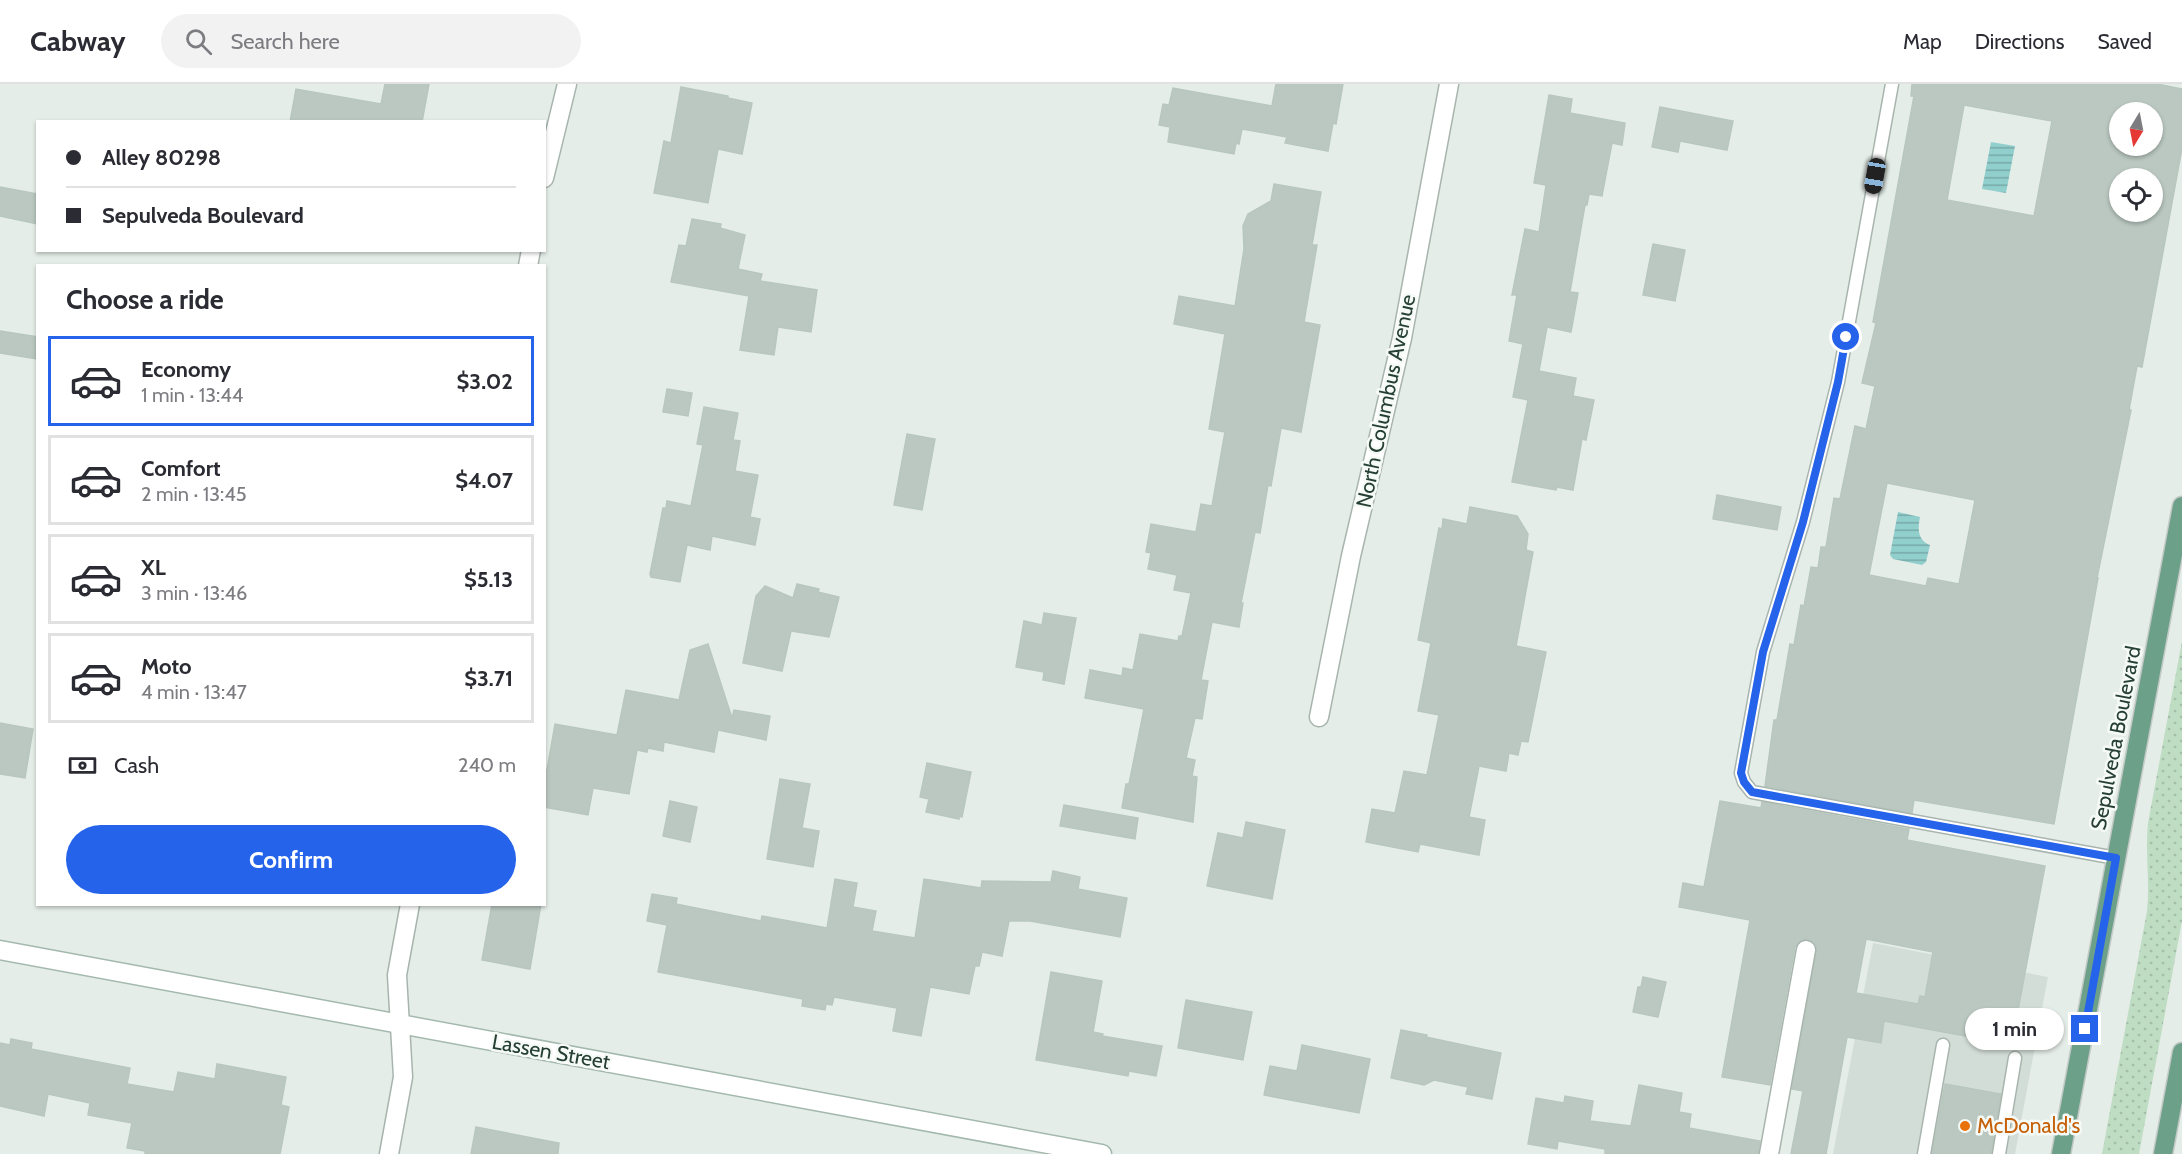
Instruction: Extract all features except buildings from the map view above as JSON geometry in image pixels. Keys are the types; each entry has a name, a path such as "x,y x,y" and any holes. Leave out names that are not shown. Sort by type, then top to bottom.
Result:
{"main road":[{"name":"Sepulveda Boulevard","path":"2061,1154 2179,536 2182,506"},
{"path":"2163,1154 2182,1052"}],"street":[{"path":"546,170 567,84"},
{"name":"North Columbus Avenue","path":"1319,717 1351,556 1401,338 1449,84"},
{"path":"389,1154 403,1077 397,975 410,906"},
{"name":"Lassen Street","path":"0,950 1102,1154"},
{"path":"1769,1154 1806,950"}],"lane":[{"path":"1892,84 1838,382 1803,522 1763,652 1741,773 1744,782 1752,792 2116,858"},
{"path":"1924,1154 1943,1045"},
{"path":"1999,1154 2015,1058"}],"shaded area":[{"path":"1873,943 2048,977 2015,1154 1833,1154"}],"green space":[{"path":"2182,641 2182,921 2139,1154 2102,1154 2147,911 2148,823"}],"water":[{"path":"1991,142 2015,146 2006,193 1982,189"},
{"path":"1898,512 1920,517 1921,537 1930,545 1926,562 1922,565 1893,559 1890,555"}],"place":[{"name":"McDonald's","path":"1965,1126"}],"route":[{"path":"1846,337 1838,382 1803,522 1763,652 1741,773 1744,782 1752,792 2116,858 2085,1029"}]}
